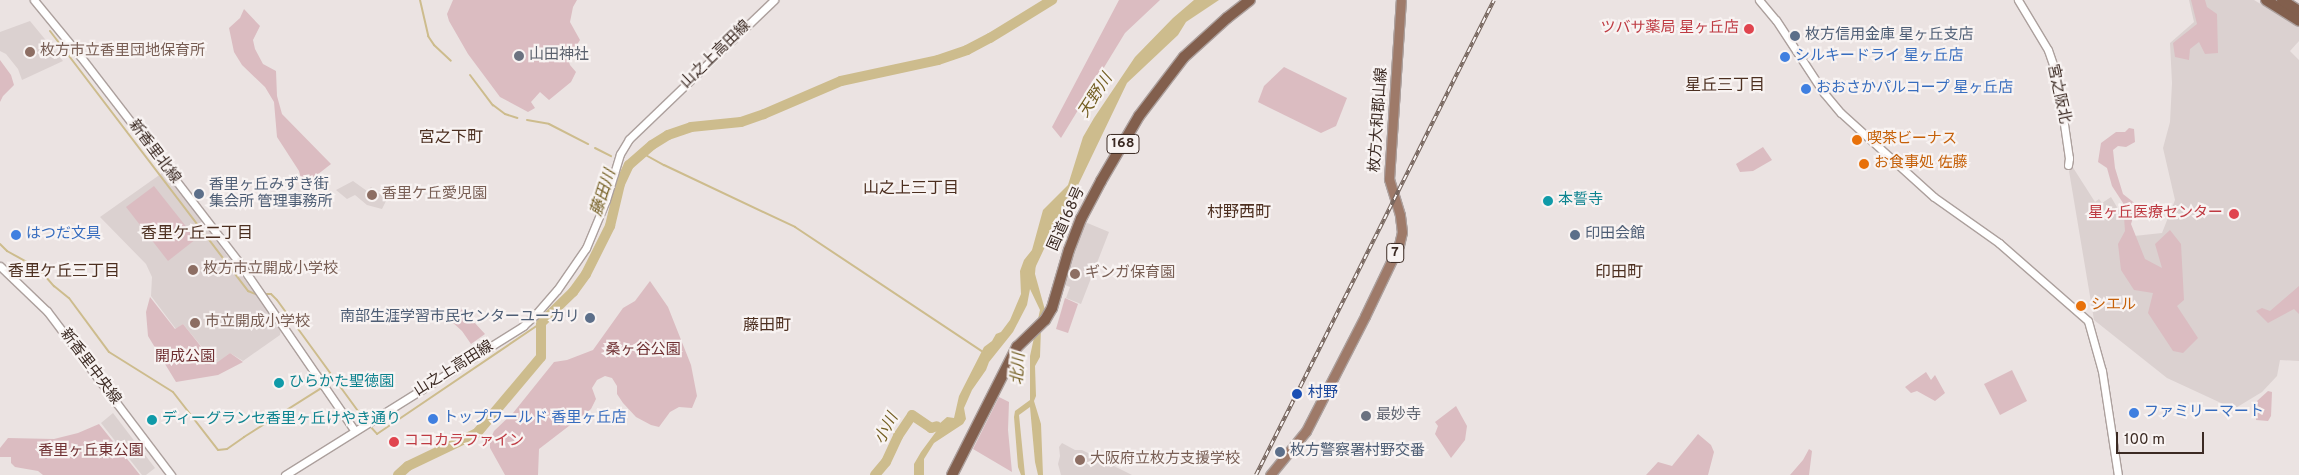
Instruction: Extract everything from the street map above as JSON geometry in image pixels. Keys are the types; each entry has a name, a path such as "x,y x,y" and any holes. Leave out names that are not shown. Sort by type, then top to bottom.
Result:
{"highway":[{"name":"国道168号","path":"952,475 1024,339 1045,320 1052,308 1061,272 1081,219 1100,181 1139,116 1184,57 1250,0"},
{"path":"2266,0 2299,21"},
{"path":"2282,0 2299,11"}],"main road":[{"name":"枚方大和郡山線","path":"1270,475 1306,431 1366,316 1399,245 1402,232 1400,215 1389,179 1401,0"}],"street":[{"name":"新香里北線","path":"34,0 80,56 265,297 355,430"},
{"name":"山之上高田線","path":"285,475 523,326 535,315 571,271 586,248 606,200 620,154 629,139 774,0"},
{"path":"1759,0 1776,20 1824,93 1841,113 1934,197 1999,243 2088,320 2102,371 2118,475"},
{"name":"宮之阪北","path":"2018,0 2048,50 2057,76 2069,158 2068,165"},
{"name":"新香里中央線","path":"0,266 47,311 171,475"}],"shaded area":[{"path":"1194,0 1219,0 1186,22 1178,35 1127,83 1054,235 1037,250 1035,274 1045,310 1041,328 1040,357 1035,366 1036,396 1034,401 1041,424 1043,475 1038,475 1035,462 1030,407 1019,415 1025,475 1021,475 1018,467 1014,417 1015,411 1030,400 1030,356 1040,310 1030,289 1027,305 1013,332 989,362 986,370 972,390 964,408 966,419 963,424 934,443 924,459 924,475 914,475 914,464 938,429 932,430 924,425 925,422 931,426 939,424 947,417 954,418 959,396 984,347 992,341 996,334 1001,332 1010,320 1021,294 1020,271 1024,260 1032,250 1043,210 1068,185 1083,137 1094,118 1135,57 1173,18"},
{"name":"星ヶ丘医療センター","path":"2189,0 2254,0 2299,27 2299,41 2290,51 2299,60 2299,361 2280,360 2277,376 2262,392 2234,409 2167,378 2094,320 2069,171 2072,166 2095,202 2099,199 2102,203 2111,197 2134,236 2162,233 2175,200 2163,148 2170,122 2172,83 2170,43 2194,22"},
{"name":"枚方市立香里団地保育所","path":"30,21 63,61 22,80 18,69 6,54 0,51 0,32"},
{"name":"枚方市立開成小学校","path":"165,171 281,329 280,335 243,361 230,353 216,364 183,324 176,329 151,296 152,277 146,264 100,217"},
{"path":"353,181 367,191 371,187 387,199 382,209 367,205 355,195 347,199 336,190"},
{"path":"1085,222 1109,232 1081,304 1066,298 1070,287 1062,284"},
{"path":"113,413 155,468 146,475 142,475 101,423"},
{"name":"大阪府立枚方支援学校","path":"1062,443 1075,450 1082,450 1132,475 1061,475 1058,464 1060,456 1059,447"}],"green space":[{"name":"山田神社","path":"453,0 577,0 573,7 570,22 580,40 568,59 576,72 571,82 549,100 540,92 531,102 535,108 528,112 500,97 468,54 449,21 447,14"},
{"path":"1119,0 1160,0 1125,33 1061,138 1052,127"},
{"path":"2191,0 2205,0 2207,7 2217,14 2218,53 2205,54 2199,42 2190,49 2189,60 2175,57 2173,43 2197,24"},
{"path":"244,9 260,26 253,40 255,49 263,64 276,71 277,96 282,114 331,164 303,186 299,171 277,137 274,102 265,87 242,65 234,52 229,28 240,18"},
{"path":"0,60 11,75 14,85 0,102"},
{"path":"1284,67 1347,98 1336,126 1321,133 1258,102 1264,86"},
{"path":"2129,128 2134,129 2135,142 2126,147 2118,146 2113,150 2115,168 2123,194 2137,205 2131,224 2145,259 2162,268 2155,244 2170,230 2181,244 2184,300 2177,306 2198,338 2183,353 2173,351 2148,313 2153,293 2134,290 2121,270 2118,244 2125,231 2123,203 2112,186 2107,168 2098,162 2101,143 2116,132 2125,132"},
{"path":"1763,147 1772,160 1753,171 1740,172 1736,164"},
{"path":"154,186 196,239 168,261 126,207"},
{"name":"桑ヶ谷公園","path":"650,281 668,307 691,365 697,396 692,408 679,407 670,412 659,427 651,425 636,417 617,394 617,386 612,378 605,376 597,380 592,388 596,399 591,409 539,449 538,475 505,475 490,448 490,440 494,431 513,413 554,362 567,360 593,350 623,308 635,301"},
{"path":"2299,286 2299,314 2294,309 2268,323 2256,311 2262,308 2270,311"},
{"name":"開成公園","path":"150,297 175,329 183,324 215,364 230,353 243,362 218,375 176,382 148,336 146,312"},
{"path":"1065,298 1078,304 1068,333 1056,329"},
{"path":"462,309 485,334 471,344 462,331 451,321"},
{"path":"2012,370 2027,401 2000,415 1984,384"},
{"path":"1926,372 1931,380 1935,375 1945,393 1935,401 1917,391 1911,393 1905,387"},
{"path":"2268,391 2272,392 2271,416 2268,421 2256,420 2257,401"},
{"path":"999,397 1009,402 1008,430 1012,472 973,449"},
{"path":"1456,406 1467,426 1465,440 1451,458 1435,434 1438,426 1435,422"},
{"name":"香里ヶ丘東公園","path":"99,424 140,475 43,475 38,471 15,467 11,463 11,457 0,457 0,448 8,438 54,439 78,433"},
{"path":"1698,434 1711,445 1714,452 1708,475 1646,475 1658,462 1672,466"},
{"path":"1809,449 1812,451 1809,475 1790,475 1803,460"}],"waterway":[{"path":"420,0 428,36 434,45 451,61"},
{"name":"藤田川","path":"398,475 408,466 477,433 541,357 541,323 573,292 586,274 610,226 620,184 629,165 652,145 668,135 691,127 741,122 841,81 938,60 967,50 1052,0"},
{"path":"50,31 248,291 258,295"},
{"path":"470,75 493,105 505,114 517,118"},
{"path":"527,120 549,124 588,144"},
{"path":"595,148 611,156"},
{"path":"642,153 795,227 983,352"},
{"name":"天野川","path":"1031,265 1045,235"},
{"path":"0,244 7,251 39,269 54,286 69,298 109,352 173,392 218,450 227,449 320,389"},
{"path":"263,294 271,294 277,300 366,422"},
{"path":"369,425 377,434 541,323"},
{"name":"小川","path":"875,475 886,462 898,436 912,415 931,428 937,426"}],"railway":[{"path":"1256,475 1494,0"}],"place":[{"name":"ツバサ薬局 星ヶ丘店","path":"1749,29"},
{"name":"枚方信用金庫 星ヶ丘支店","path":"1795,36"},
{"name":"枚方市立香里団地保育所","path":"30,52"},
{"name":"山田神社","path":"519,56"},
{"name":"シルキードライ 星ヶ丘店","path":"1785,57"},
{"name":"おおさかパルコープ 星ヶ丘店","path":"1806,89"},
{"name":"喫茶ビーナス","path":"1857,140"},
{"name":"お食事処 佐藤","path":"1864,164"},
{"name":"香里ヶ丘みずき街 集会所 管理事務所","path":"199,194"},
{"name":"香里ケ丘愛児園","path":"372,195"},
{"name":"本誓寺","path":"1548,201"},
{"name":"星ヶ丘医療センター","path":"2234,214"},
{"name":"はつだ文具","path":"16,235"},
{"name":"印田会館","path":"1575,235"},
{"name":"枚方市立開成小学校","path":"193,270"},
{"name":"ギンガ保育園","path":"1075,274"},
{"name":"シエル","path":"2081,306"},
{"name":"南部生涯学習市民センターユーカリ","path":"590,318"},
{"name":"市立開成小学校","path":"195,323"},
{"name":"ひらかた聖徳園","path":"279,383"},
{"name":"村野","path":"1297,394"},
{"name":"ファミリーマート","path":"2134,413"},
{"name":"最妙寺","path":"1366,416"},
{"name":"トップワールド 香里ヶ丘店","path":"433,419"},
{"name":"ディーグランセ香里ヶ丘けやき通り","path":"152,420"},
{"name":"ココカラファイン","path":"394,442"},
{"name":"枚方警察署村野交番","path":"1280,452"},
{"name":"大阪府立枚方支援学校","path":"1080,460"}],"district":[{"name":"星丘三丁目","path":"1725,86"},
{"name":"宮之下町","path":"451,138"},
{"name":"山之上三丁目","path":"911,189"},
{"name":"村野西町","path":"1239,213"},
{"name":"香里ケ丘二丁目","path":"197,234"},
{"name":"香里ケ丘三丁目","path":"64,272"},
{"name":"印田町","path":"1619,273"},
{"name":"藤田町","path":"767,326"}],"water label":[{"name":"北川","path":"1019,369"}]}
